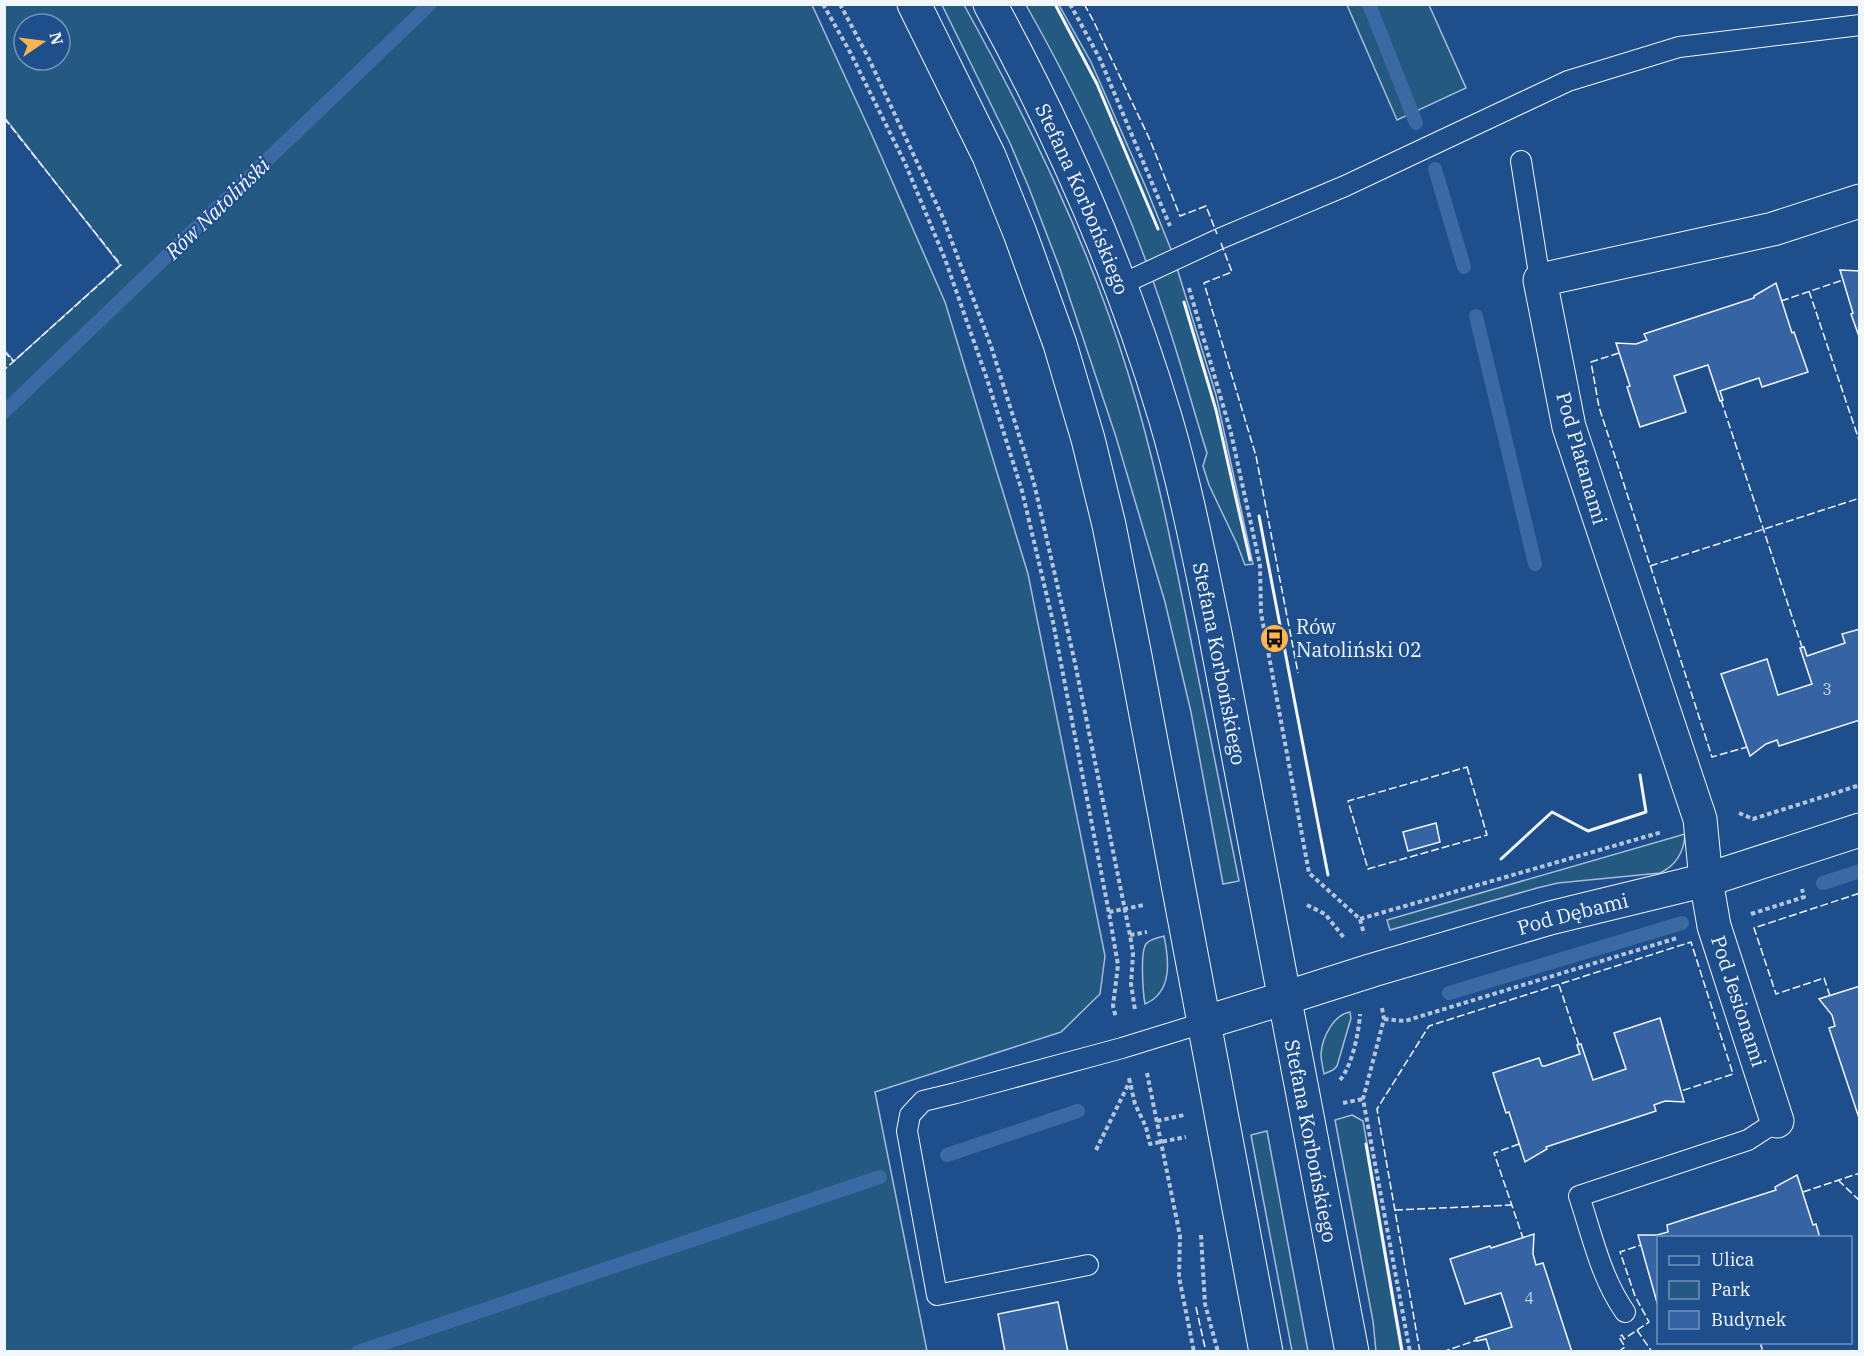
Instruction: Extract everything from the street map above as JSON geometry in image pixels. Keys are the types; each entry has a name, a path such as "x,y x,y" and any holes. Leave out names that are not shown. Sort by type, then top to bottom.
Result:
{"street":[{"path":"914,4 989,156 1060,345 1085,429 1109,525 1266,1352"},
{"name":"Stefana Korbońskiego","path":"990,4 1054,130 1095,220 1120,285 1165,418 1215,633 1352,1352"},
{"path":"1540,280 1773,229 1860,201"},
{"name":"Pod Platanami","path":"1540,280 1569,427 1700,819 1706,880"},
{"name":"Pod Dębami","path":"1203,1023 1373,969 1550,918 1706,880 1860,831"},
{"name":"Pod Jesionami","path":"1706,880 1714,926 1777,1121"}],"lane":[{"path":"1120,285 1179,257 1345,186 1568,81 1678,47 1860,25"},
{"path":"1521,161 1540,280"},
{"path":"1088,1265 937,1295 908,1131 910,1115 923,1101 1132,1045 1203,1023"},
{"path":"1625,1312 1614,1297 1606,1280 1579,1196 1748,1140 1777,1121"}],"path":[{"path":"823,4 850,52 905,163 945,259 987,379 1022,491 1053,622 1109,913 1118,965 1113,1006 1132,1045 1180,1236 1179,1277 1194,1352"},
{"path":"840,4 869,59 944,218 991,346 1034,483 1075,663 1130,935 1133,954 1130,1081 1135,1104 1146,1127 1150,1144"},
{"path":"1070,4 1100,59 1169,223 1231,433 1260,565 1261,613 1309,873 1360,919 1373,969 1384,1019 1363,1099 1410,1352"},
{"path":"1737,812 1753,819 1860,785"},
{"path":"1360,919 1662,832"},
{"path":"1749,915 1804,897 1799,881"},
{"path":"1384,1019 1405,1021 1685,935"},
{"path":"1096,1150 1130,1081"},
{"path":"1186,1137 1188,1148"},
{"path":"1201,1227 1205,1304 1218,1352"}],"green space":[{"path":"5,4 812,5 945,302 1028,574 1105,956 1100,994 1061,1032 875,1092 927,1351 5,1351 5,351 14,361 120,265 5,118"},
{"path":"942,5 964,5 1012,94 1076,231 1112,325 1137,404 1161,499 1239,881 1223,884 1191,712 1165,602 1116,437 1060,269 1010,143"},
{"path":"1026,5 1059,5 1091,62 1147,190 1172,252 1216,395 1253,564 1245,565 1209,485 1203,466 1207,453 1170,330 1135,233 1085,117"},
{"path":"1347,5 1429,5 1466,88 1397,120"},
{"path":"1685,834 1683,847 1675,862 1660,873 1558,883 1390,930 1387,920"},
{"path":"1164,936 1168,965 1165,984 1154,999 1145,1004 1142,973 1144,948 1150,941"},
{"path":"1350,1012 1351,1018 1337,1066 1324,1074 1321,1054 1326,1034 1338,1018"},
{"path":"1352,1115 1363,1121 1403,1351 1376,1351 1373,1321 1335,1120"},
{"path":"1267,1131 1308,1351 1292,1351 1251,1135"}],"building":[{"path":"1840,270 1860,271 1860,339 1851,314 1853,313"},
{"path":"1776,283 1792,333 1794,332 1808,372 1762,387 1759,378 1720,391 1723,400 1720,401 1708,365 1674,376 1686,412 1640,427 1616,343 1636,344 1647,340 1644,334 1754,298"},
{"path":"1860,629 1860,720 1779,746 1777,740 1766,744 1750,756 1721,674 1767,659 1778,695 1812,684 1800,648 1804,647 1807,656 1845,643 1842,634"},
{"path":"1436,823 1440,842 1408,851 1403,832"},
{"path":"1860,986 1860,1121 1829,1028 1835,1026 1832,1015 1819,999"},
{"path":"1660,1018 1684,1102 1665,1101 1654,1105 1656,1111 1546,1147 1547,1149 1525,1162 1509,1112 1506,1113 1493,1073 1539,1058 1542,1066 1545,1066 1580,1054 1577,1045 1581,1044 1593,1080 1626,1069 1614,1033"},
{"path":"1797,1175 1813,1225 1816,1224 1819,1236 1657,1236 1657,1302 1638,1235 1657,1235 1668,1232 1667,1225 1776,1190 1775,1187"},
{"path":"1534,1234 1533,1254 1536,1265 1543,1263 1572,1352 1490,1352 1486,1339 1477,1341 1476,1338 1512,1327 1501,1293 1465,1304 1450,1259"},
{"path":"1058,1302 1068,1352 1005,1352 998,1314"}],"waterway":[{"name":"Rów Natoliński","path":"4,412 430,4"},
{"path":"1369,4 1416,123"},
{"path":"1435,169 1464,267"},
{"path":"1476,316 1535,564"},
{"path":"1823,883 1860,871"},
{"path":"1449,993 1682,923"},
{"path":"947,1155 1078,1111"},
{"path":"358,1352 880,1177"}],"fence":[{"path":"1084,4 1150,140 1180,216 1206,206 1217,234"},
{"path":"4,118 121,265 4,370"},
{"path":"1221,243 1232,272 1204,283 1256,456 1298,673"},
{"path":"1781,301 1843,280"},
{"path":"1809,291 1860,443"},
{"path":"4,351 13,361"},
{"path":"1619,353 1591,362 1599,407 1712,757 1747,747"},
{"path":"1721,400 1802,647"},
{"path":"1650,566 1860,498"},
{"path":"1467,767 1487,835 1368,869 1348,801 1467,767"},
{"path":"1830,996 1824,978 1776,994 1754,928 1860,893"},
{"path":"1420,1352 1377,1109 1429,1026 1691,942 1733,1074 1681,1091"},
{"path":"1559,985 1579,1045"},
{"path":"1519,1144 1494,1153 1523,1238"},
{"path":"1803,1192 1860,1173"},
{"path":"1838,1180 1860,1201"},
{"path":"1395,1210 1512,1205"},
{"path":"1618,1352 1625,1347 1619,1337 1622,1335 1624,1339 1649,1322 1635,1296 1620,1252 1641,1245"},
{"path":"1196,1307 1206,1352"},
{"path":"1637,1330 1652,1352"},
{"path":"1442,1352 1477,1340"},
{"path":"1761,1344 1763,1352"}],"wall":[{"path":"1055,4 1097,84 1158,229"},
{"path":"1184,302 1216,410 1250,560"},
{"path":"1259,516 1328,875"},
{"path":"1501,859 1552,812 1588,831 1646,812 1640,775"},
{"path":"1366,1144 1402,1352"}],"place":[{"name":"Rów Natoliński 02","path":"1275,638"}]}
